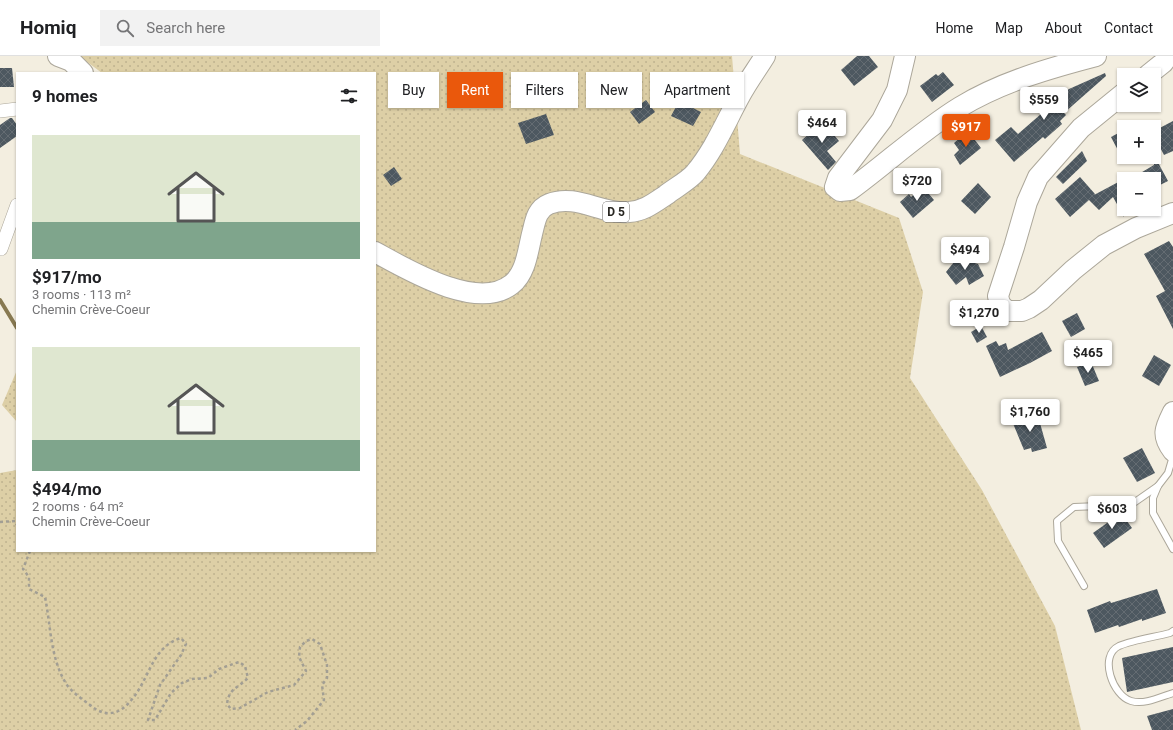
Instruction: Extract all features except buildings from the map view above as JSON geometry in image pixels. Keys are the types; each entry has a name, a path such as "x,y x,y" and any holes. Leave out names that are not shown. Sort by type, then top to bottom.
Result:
{"main road":[{"name":"D 5","path":"376,253 419,276 464,292 484,294 498,292 513,284 521,273 525,263 536,217 541,209 549,204 570,201 611,212 629,212 649,208 694,174 720,136 740,95 765,56"},
{"path":"905,56 897,90 882,120 838,178 835,187 840,191 846,191 870,175 960,107 1001,86 1064,64 1096,56"},
{"path":"1157,68 1168,56"},
{"path":"1117,99 1081,128 1038,177 1027,202 998,296 1000,304 1007,311 1022,311 1029,308 1041,300 1073,270 1104,245 1136,228 1173,213"},
{"path":"1173,412 1166,425 1165,434 1166,442 1173,451"}],"street":[{"path":"0,111 16,108"},
{"path":"1,249 16,208"}],"lane":[{"path":"1173,456 1168,473 1158,486 1153,498 1152,513 1173,549"},
{"path":"1084,586 1058,541 1057,521 1074,507 1124,505 1135,502 1158,486"},
{"path":"1173,631 1118,646 1110,657 1109,671 1118,691 1130,701 1143,702 1173,693"}],"path":[{"path":"0,522 15,521 16,523"},
{"path":"30,552 23,569 29,577 29,589 36,591 45,597 53,644 67,685 98,712 107,713 121,710 134,698 144,682 155,658 175,640 181,638 186,644 181,655 160,686 148,720 155,720 171,693 182,683 192,679 208,678 219,669 239,662 245,666 248,678 232,690 228,696 227,704 231,709 240,708 268,692 294,685 300,680 306,671 300,657 300,647 306,641 312,639 320,644 327,665 327,678 322,685 324,700 307,721 295,730"}],"shaded area":[{"path":"79,56 732,56 733,72 650,72 650,108 736,108 740,154 899,218 923,292 910,378 982,490 1055,626 1081,730 0,730 0,473 16,470 16,552 376,552 376,72 101,72"},
{"path":"16,372 16,421 2,405"}],"waterway":[{"path":"0,300 16,326"}]}
